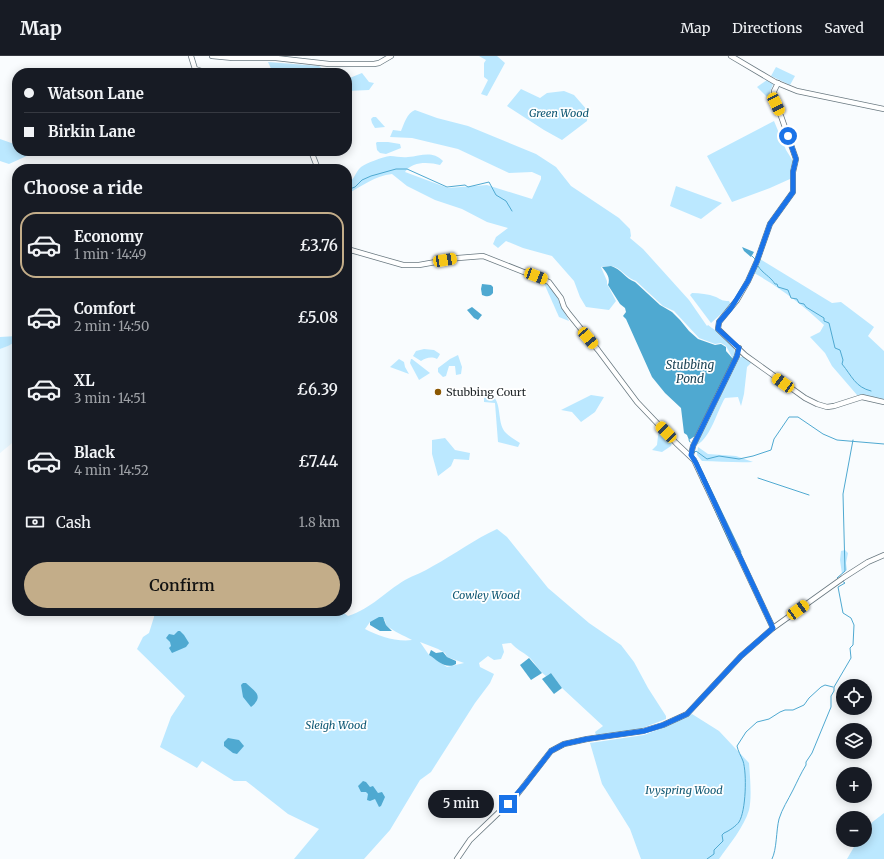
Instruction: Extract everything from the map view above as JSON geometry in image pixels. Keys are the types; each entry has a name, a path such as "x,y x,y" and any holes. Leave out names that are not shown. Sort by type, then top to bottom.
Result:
{"street":[{"path":"191,56 194,68"},
{"path":"212,56 234,58 276,58 329,64 374,64 379,63 391,56"},
{"path":"731,56 778,83 802,93 884,109"},
{"path":"778,83 774,92 774,100 796,159 793,172 793,192 770,224 757,261 737,300 719,322 718,329 745,355 805,398 817,404 828,407 862,397 884,402"},
{"path":"352,250 403,265 419,265 458,258 482,256 549,282 561,298 564,307 569,314 637,402 676,443 691,455 773,628"},
{"path":"691,455 693,446 737,356 739,348"},
{"path":"737,356 745,355"},
{"path":"683,448 693,446"},
{"path":"457,859 470,840 516,796 551,751 564,744 587,739 644,731 663,725 687,714 741,656 773,628 843,578 868,562 884,555"}],"shaded area":[{"path":"12,344 12,443 0,453 0,349"}],"green space":[{"path":"479,56 497,56 505,63 487,96 481,94 488,80 484,77 484,63 486,60"},
{"path":"268,62 319,66 322,68 271,68"},
{"path":"776,67 795,76 790,85 771,76"},
{"path":"362,73 369,82 374,83 369,90 352,91 352,77"},
{"path":"767,80 773,84 768,98 757,87"},
{"name":"Green Wood","path":"521,89 540,98 547,93 564,91 574,95 588,111 587,121 562,140 507,106"},
{"path":"415,110 437,118 468,126 536,154 556,167 571,186 619,218 630,229 630,238 643,249 689,300 707,326 708,325 732,344 735,354 733,359 726,346 721,343 715,344 699,338 674,311 663,306 636,281 613,266 601,267 607,284 616,301 609,310 586,307 580,297 574,281 552,256 523,248 506,241 498,248 493,244 496,237 508,228 487,222 462,209 435,200 407,186 392,174 374,179 352,191 352,180 361,167 390,156 406,157 426,154 435,156 443,161 440,165 431,163 416,164 408,168 405,172 448,188 487,185 532,199 541,176 532,172 509,173 458,149 412,138 390,137 393,130 401,131 412,111"},
{"path":"376,117 385,127 375,128 371,119"},
{"path":"774,121 786,150 793,161 790,179 732,202 707,156"},
{"path":"0,139 12,143 12,156 27,156 9,164 0,161"},
{"path":"377,142 400,144 401,148 386,154 380,153 377,150"},
{"path":"676,186 722,203 701,219 670,206"},
{"path":"760,259 832,303 841,302 874,327 868,336 884,351 884,400 857,395 832,366 825,353 810,337 820,332 824,325 808,310 773,284 754,273"},
{"path":"543,281 551,285 569,321 559,317"},
{"path":"692,293 713,296 723,301 729,301 731,305 711,323 690,295"},
{"path":"12,336 12,344 0,349 0,337"},
{"path":"424,349 434,350 440,354 437,359 429,358 421,361 413,356 416,351"},
{"path":"458,355 462,367 461,374 456,375 455,366 449,366 446,376 443,377 438,372 438,368"},
{"path":"745,356 751,363 747,367 741,406 738,397 725,398 710,430 697,445 696,442 737,358"},
{"path":"399,359 404,362 409,374 390,367"},
{"path":"411,359 430,373 419,380 410,363"},
{"path":"591,395 604,397 595,412 581,422 572,412 561,410"},
{"path":"484,397 494,397 498,406 501,425 509,436 520,443 518,447 498,442 495,403 484,402"},
{"path":"659,427 672,442 671,446 662,452 652,450 657,445"},
{"path":"445,438 455,450 470,453 469,460 454,459 451,466 438,476 432,454 432,440"},
{"path":"698,447 708,454 736,456 753,462 702,461 697,455"},
{"name":"Sleigh Wood","path":"497,529 507,537 548,588 589,623 621,645 634,662 648,688 666,716 666,719 640,729 596,735 595,732 603,726 562,688 551,673 546,676 529,657 511,643 502,644 504,652 501,659 494,660 488,656 479,663 480,667 494,674 490,683 475,703 431,772 420,780 390,830 364,859 294,859 319,829 288,814 246,781 234,781 202,761 197,768 160,747 171,717 185,696 137,649 143,637 149,633 154,616 352,616 405,580 430,568","holes":["385,620 386,625 395,632 412,640 387,638 365,629 370,622","420,642 445,653 447,657 464,663 447,667 429,655"]},
{"path":"845,550 848,553 846,563 847,570 842,574 840,560 841,551"},
{"name":"Ivyspring Wood","path":"692,714 719,731 749,763 751,793 747,816 732,842 719,859 641,859 630,829 602,784 590,743 644,735"},
{"path":"884,813 884,859 847,859 854,847 872,847 873,822"}],"water":[{"path":"742,247 754,252 751,257 744,251"},
{"name":"Stubbing Pond","path":"611,266 618,269 660,305 672,312 698,339 715,345 721,344 726,347 726,351 733,359 695,436 689,440 687,435 684,433 681,408 665,393 652,377 626,319 623,316 626,312 625,308 620,304 608,285 608,278 602,267"},
{"path":"482,284 491,285 493,287 493,293 491,295 482,295"},
{"path":"472,307 482,315 478,320 474,318 467,310"},
{"path":"379,617 383,617 386,625 392,631 380,631 370,625 370,622"},
{"path":"178,631 184,635 189,643 186,647 172,653 169,648 171,646 170,642 166,638 169,634 174,635"},
{"path":"431,650 436,653 443,652 447,657 456,661 456,664 449,666 442,664 429,655"},
{"path":"529,658 542,673 531,680 520,665"},
{"path":"551,673 562,688 554,694 542,679"},
{"path":"246,683 255,691 258,697 251,707 243,697 241,685"},
{"path":"228,738 239,740 244,746 237,754 233,753 224,746 224,742"},
{"path":"363,781 370,787 373,786 378,793 382,792 385,797 381,806 379,807 375,799 370,801 367,800 368,794 366,792 361,792 358,786"}],"waterway":[{"path":"352,188 362,180 371,176 396,169 407,169 447,187 465,185 468,187 489,182 496,195 506,201 512,211"},
{"path":"752,256 755,259"},
{"path":"758,266 775,284 777,284 778,287 788,290 791,298 797,299 799,303 804,304 806,307 824,318 824,321 829,323 835,348 840,350 843,360 842,364 857,384 871,391"},
{"path":"693,454 696,451 707,459 719,456 739,459 771,450 774,439 789,417 798,417 823,434 837,440 884,444"},
{"path":"839,579 837,578 845,571 843,494 853,440"},
{"path":"702,471 741,552"},
{"path":"758,478 809,495"},
{"path":"701,481 706,490"},
{"path":"713,506 733,550"},
{"path":"772,859 775,850 780,815 806,765 806,762 812,753 831,707 831,696 834,691 834,687 851,658 850,648 853,645 854,625 851,618 843,613 838,587 845,583 841,580"},
{"path":"707,859 714,854 714,850 723,841 722,835 736,825 741,817 745,792 745,774 743,761 737,746 746,732 757,722 769,719 785,710 793,710 804,705 821,687 825,685 833,687"}],"place":[{"name":"Stubbing Court","path":"438,392"}],"route":[{"path":"508,804 551,751 564,744 587,739 644,731 663,725 687,714 741,656 773,628 768,621 691,455 693,446 737,356 739,348 718,329 719,322 737,300 748,281 770,224 793,192 793,172 796,165 796,159 794,149 788,136"}],"park label":[{"name":"Cowley Wood","path":"486,595"}]}
